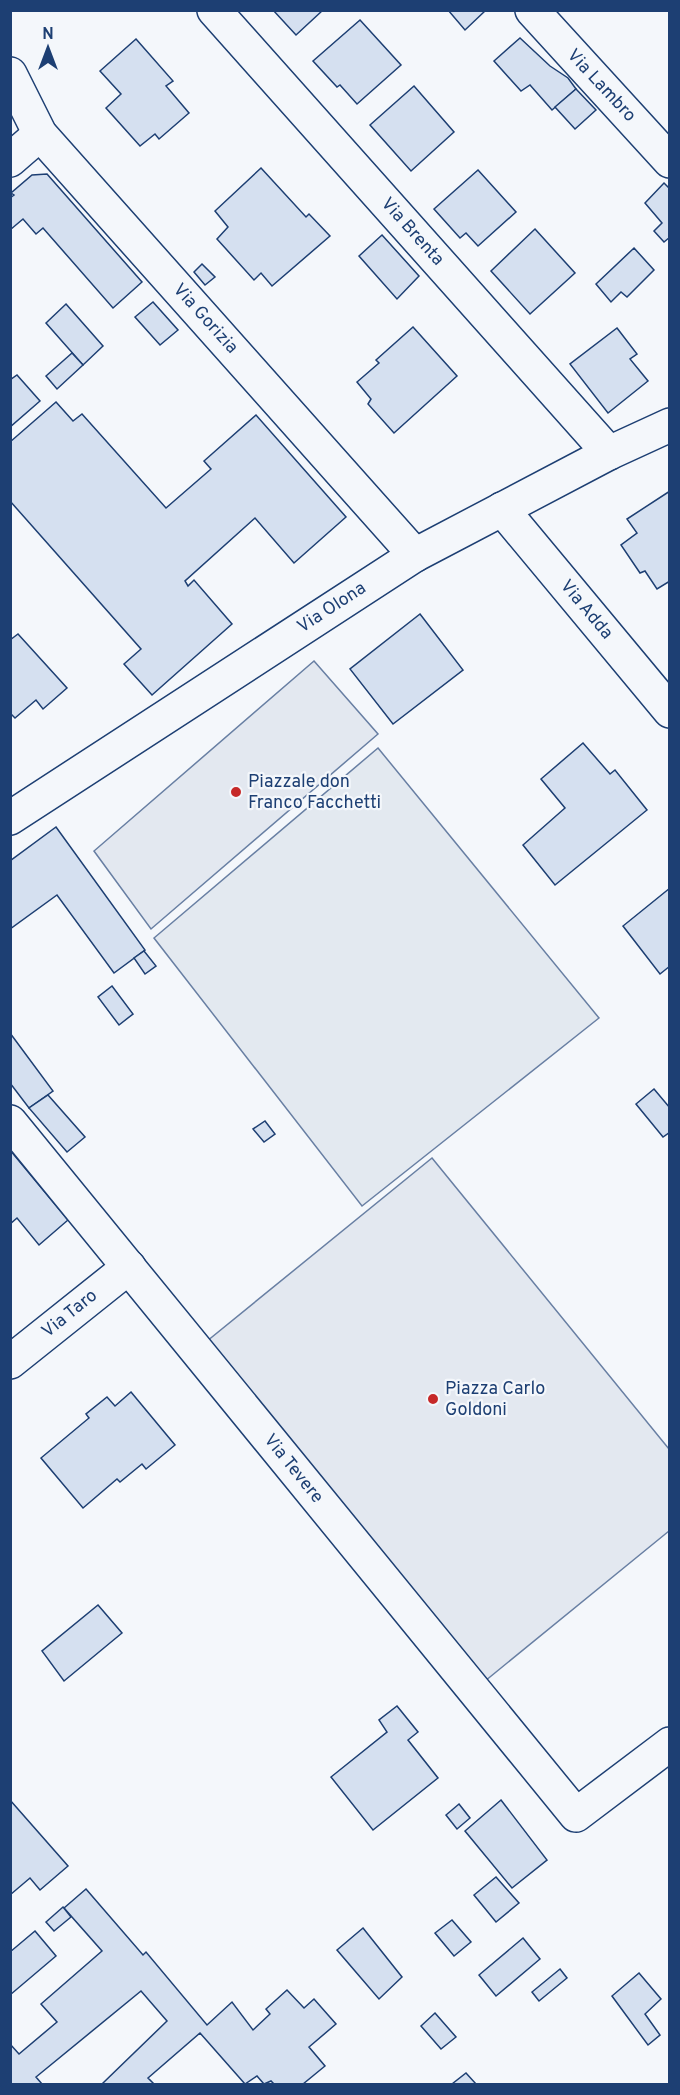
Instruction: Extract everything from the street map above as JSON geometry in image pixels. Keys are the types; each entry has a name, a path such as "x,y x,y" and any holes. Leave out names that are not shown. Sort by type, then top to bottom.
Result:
{"street":[{"name":"Via Brenta","path":"214,10 609,453"},
{"name":"Via Lambro","path":"532,10 669,160"},
{"name":"Via Gorizia","path":"10,74 40,134 414,555"},
{"path":"10,160 40,134"},
{"name":"Via Olona","path":"10,818 414,555 609,453 669,425"},
{"name":"Via Adda","path":"502,509 669,711"},
{"name":"Via Tevere","path":"10,1122 576,1815 669,1744"},
{"name":"Via Taro","path":"10,1362 129,1267"}],"shaded area":[{"name":"Piazzale don Franco Facchetti","path":"314,661 378,734 151,929 94,851"},
{"path":"378,748 599,1018 362,1206 154,938"},
{"name":"Piazza Carlo Goldoni","path":"432,1158 669,1449 669,1531 474,1690 196,1350"}],"building":[{"path":"273,10 323,10 296,35"},
{"path":"448,10 486,10 465,30"},
{"path":"360,20 401,65 357,104 340,85 337,87 313,61"},
{"path":"520,38 550,66 568,78 576,89 552,110 530,85 521,91 494,61"},
{"path":"136,39 173,81 166,86 189,113 159,139 155,134 140,146 106,108 121,94 100,71"},
{"path":"414,86 454,132 411,171 370,125"},
{"path":"576,89 596,110 575,129 555,107"},
{"path":"261,168 306,217 309,214 330,236 272,286 261,273 254,280 217,239 228,227 215,211"},
{"path":"478,170 516,212 478,246 466,233 460,238 434,209"},
{"path":"47,174 142,282 113,308 43,228 36,234 23,219 10,230 10,198 14,195 11,193 32,175"},
{"path":"664,183 670,189 670,237 664,242 654,231 662,223 645,203"},
{"path":"535,229 575,273 530,314 491,271"},
{"path":"382,235 419,276 397,299 359,256"},
{"path":"634,248 654,270 627,297 621,292 611,302 596,284"},
{"path":"202,264 215,277 205,285 194,272"},
{"path":"153,302 178,330 160,345 135,317"},
{"path":"66,304 103,346 83,365 46,323"},
{"path":"413,327 457,376 394,433 368,404 371,399 357,382 379,363 376,360"},
{"path":"617,328 637,354 630,359 648,381 608,413 570,364"},
{"path":"72,353 83,365 57,389 46,376"},
{"path":"17,375 40,401 10,427 10,380"},
{"path":"56,402 73,421 82,414 166,508 211,469 204,461 256,415 346,517 294,563 255,518 185,581 188,586 194,580 232,624 152,695 124,664 141,649 10,501 10,442"},
{"path":"670,491 670,581 657,589 645,571 640,573 621,545 637,533 627,519"},
{"path":"420,614 463,670 393,724 350,669"},
{"path":"18,634 67,688 43,709 36,700 15,718 10,713 10,640"},
{"path":"583,743 610,774 615,770 647,810 555,885 523,845 565,808 541,779"},
{"path":"56,827 145,950 114,973 57,895 10,929 10,861"},
{"path":"670,888 670,966 660,974 623,926"},
{"path":"144,951 156,966 145,974 134,958"},
{"path":"112,986 133,1014 119,1025 98,997"},
{"path":"10,1033 53,1091 29,1108 10,1083"},
{"path":"654,1089 670,1108 670,1132 663,1137 636,1104"},
{"path":"48,1095 85,1137 67,1152 29,1108"},
{"path":"265,1121 275,1134 264,1142 253,1129"},
{"path":"10,1150 68,1220 39,1245 17,1218 10,1224"},
{"path":"131,1392 175,1445 146,1469 142,1464 120,1482 117,1479 83,1508 41,1458 89,1418 86,1414 107,1397 115,1406"},
{"path":"98,1605 122,1633 64,1681 42,1651"},
{"path":"397,1706 418,1732 408,1740 438,1778 373,1830 331,1777 387,1732 379,1720"},
{"path":"10,1800 68,1866 40,1890 30,1878 10,1895"},
{"path":"501,1800 547,1860 512,1888 465,1831"},
{"path":"459,1804 470,1818 457,1829 446,1815"},
{"path":"496,1877 519,1903 496,1922 474,1895"},
{"path":"86,1889 143,1955 146,1952 207,2025 232,2002 253,2030 270,2014 266,2009 287,1990 304,2008 314,1999 336,2024 309,2047 325,2066 303,2084 274,2084 271,2081 264,2084 257,2076 245,2084 200,2033 148,2078 154,2084 102,2084 167,2021 141,1991 36,2077 42,2084 10,2084 10,2044 19,2054 57,2022 41,2004 102,1951 64,1908"},
{"path":"63,1907 71,1917 54,1931 46,1922"},
{"path":"452,1920 471,1942 454,1956 435,1933"},
{"path":"363,1928 402,1977 379,1999 337,1950"},
{"path":"35,1931 56,1956 10,1995 10,1952"},
{"path":"523,1938 540,1959 496,1996 479,1975"},
{"path":"560,1969 567,1978 539,2001 532,1992"},
{"path":"639,1973 661,1999 645,2014 660,2035 648,2045 612,1996"},
{"path":"435,2013 456,2037 441,2049 421,2026"},
{"path":"466,2073 476,2084 452,2084"}],"place":[{"name":"Piazzale don Franco Facchetti","path":"236,792"},
{"name":"Piazza Carlo Goldoni","path":"433,1399"}]}
